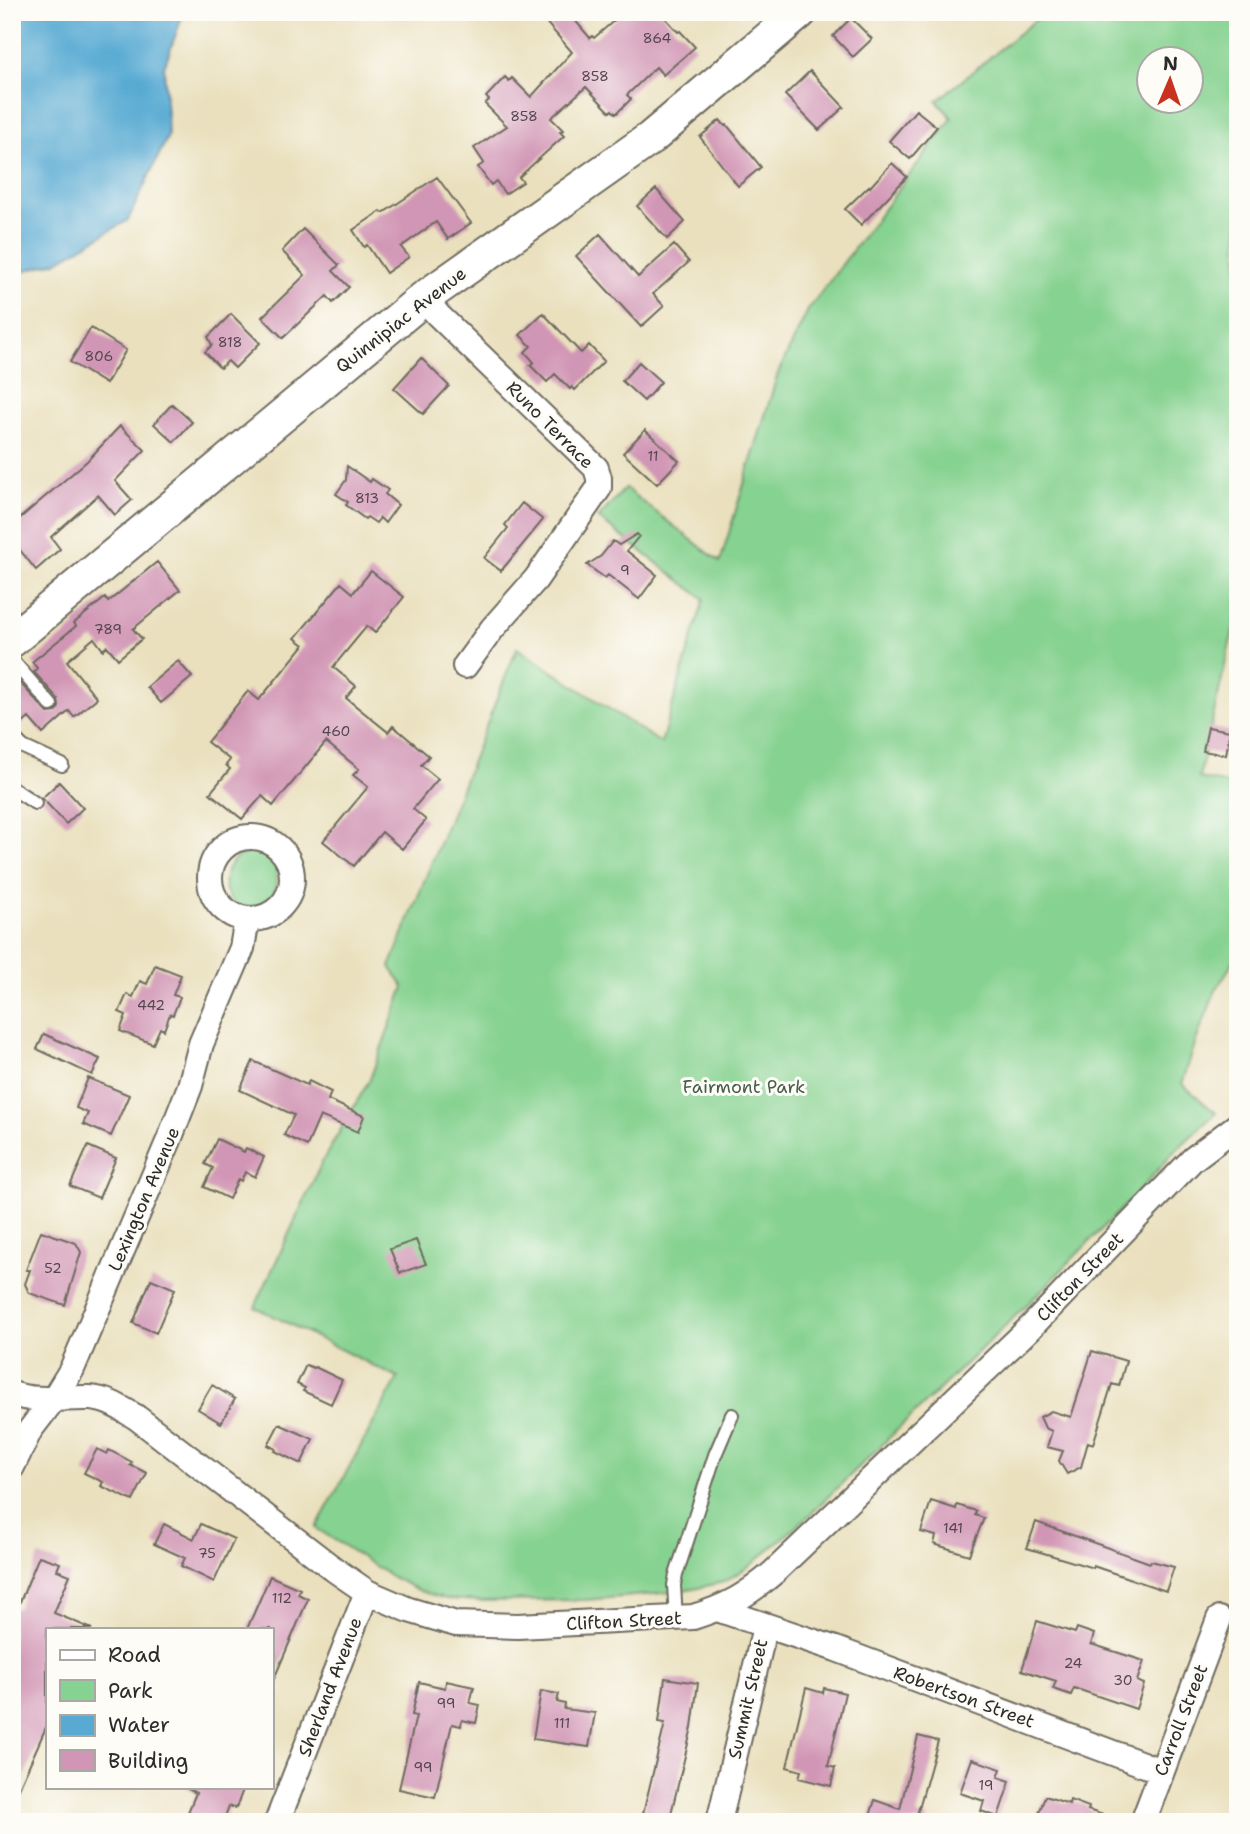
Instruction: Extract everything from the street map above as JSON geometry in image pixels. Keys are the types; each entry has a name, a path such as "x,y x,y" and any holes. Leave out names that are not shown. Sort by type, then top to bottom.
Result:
{"main road":[{"name":"Quinnipiac Avenue","path":"12,640 424,298 651,138 800,12"}],"street":[{"name":"Runo Terrace","path":"424,298 438,315 596,468 599,478 598,488 536,579 492,629 465,666"},
{"name":"Lexington Avenue","path":"12,1467 30,1430 72,1369 190,1086 201,1044 242,948 247,919"},
{"name":"Clifton Street","path":"12,1394 53,1400 91,1398 113,1403 136,1417 240,1499 367,1592 409,1611 456,1624 518,1626 693,1617 717,1609 751,1592 820,1530 1031,1327 1193,1158 1238,1125"},
{"name":"Sherland Avenue","path":"277,1822 367,1592"},
{"name":"Summit Street","path":"717,1609 765,1627 719,1822"},
{"name":"Carroll Street","path":"1143,1822 1219,1619"},
{"name":"Robertson Street","path":"765,1627 836,1650 1161,1771"}],"lane":[{"path":"12,660 51,705"},
{"path":"12,736 23,747 62,765"},
{"path":"12,788 35,803"},
{"path":"676,1619 676,1575 715,1455 732,1415"}],"green space":[{"name":"Fairmont Park","path":"1045,12 1238,12 1238,609 1199,778 1238,786 1238,954 1216,990 1182,1084 1216,1113 1174,1152 1036,1296 804,1520 750,1566 723,1582 694,1589 585,1600 480,1601 446,1599 420,1591 392,1577 316,1528 398,1378 255,1307 323,1160 370,1079 404,987 390,967 517,648 661,743 704,599 598,518 625,488 720,562 778,373 808,310 952,118 937,101"},
{"path":"248,852 272,861 277,874 270,899 254,906 242,907 232,901 226,892 225,881 227,869 235,859"}],"water":[{"path":"12,12 184,12 164,67 168,136 128,220 56,262 12,274"}],"building":[{"path":"537,12 568,12 590,38 594,38 624,12 660,12 695,47 663,75 656,67 627,95 631,99 616,114 612,110 610,112 586,87 551,118 563,130 560,132 564,136 519,177 523,182 505,194 496,181 491,185 478,167 484,163 474,148 507,126 485,104 489,100 486,97 505,77 509,81 512,78 531,97 572,52"},
{"path":"851,18 872,39 853,57 833,36"},
{"path":"810,71 844,107 819,130 785,95"},
{"path":"916,110 937,127 910,159 889,141"},
{"path":"720,120 761,167 738,186 700,137"},
{"path":"892,163 907,177 861,225 845,209"},
{"path":"437,177 471,223 448,239 436,222 401,247 409,257 386,273 353,230"},
{"path":"656,189 685,222 667,239 637,206"},
{"path":"303,229 339,265 333,271 349,287 333,303 327,296 283,338 262,317 305,275 282,251"},
{"path":"600,234 638,277 674,245 689,262 653,294 664,306 641,327 576,256"},
{"path":"543,313 581,353 589,345 604,361 575,390 572,387 570,389 555,374 547,382 530,365 534,362 525,352 531,346 520,335"},
{"path":"231,314 260,343 235,368 228,361 220,368 205,352 212,345 208,337"},
{"path":"91,328 126,350 106,384 70,362"},
{"path":"421,358 449,386 423,414 394,388"},
{"path":"639,362 661,382 644,401 622,381"},
{"path":"172,404 192,422 174,442 154,424"},
{"path":"120,426 145,450 115,481 132,500 115,515 98,495 51,537 60,549 36,570 12,540 12,525 87,461"},
{"path":"645,430 679,461 657,484 623,453"},
{"path":"347,466 370,482 372,479 388,490 385,494 398,505 385,523 380,518 376,523 367,517 365,519 336,494 346,480"},
{"path":"522,503 543,520 501,571 484,558 508,528 505,525"},
{"path":"637,534 639,536 627,551 657,575 639,599 608,575 605,578 587,565 601,556 613,541 619,545"},
{"path":"157,562 180,590 133,629 142,639 118,659 107,646 103,650 94,638 67,661 97,698 74,717 69,711 43,734 29,718 21,725 12,716 12,690 20,683 48,713 56,712 59,707 58,699 34,672 37,668 32,662 105,598 108,602"},
{"path":"371,571 404,597 375,633 367,626 333,667 356,686 346,698 388,732 393,726 429,756 421,765 438,779 413,809 426,820 402,849 382,832 354,866 323,841 368,787 353,775 359,769 326,742 273,806 262,796 242,819 210,793 230,769 226,765 230,760 207,742 248,691 259,700 304,645 295,638 341,583 353,593"},
{"path":"178,661 192,677 161,703 147,687"},
{"path":"1208,727 1230,731 1226,755 1203,751"},
{"path":"59,782 83,808 66,824 42,798"},
{"path":"155,965 181,975 173,995 180,997 173,1015 170,1014 164,1030 160,1028 153,1044 120,1031 126,1015 119,1012 127,994 133,997 140,981 147,984"},
{"path":"44,1034 100,1059 92,1075 37,1049"},
{"path":"253,1061 307,1085 309,1081 331,1092 328,1100 364,1116 358,1132 320,1116 307,1146 284,1135 294,1115 240,1090"},
{"path":"88,1078 129,1095 111,1136 83,1124 88,1113 76,1108"},
{"path":"217,1139 244,1152 246,1148 264,1157 255,1177 245,1172 241,1181 238,1179 229,1199 204,1187 213,1168 205,1164"},
{"path":"88,1146 116,1158 99,1198 70,1186"},
{"path":"41,1231 76,1243 81,1252 65,1305 29,1293 25,1284 30,1270 26,1270"},
{"path":"416,1240 426,1264 400,1273 390,1249"},
{"path":"151,1279 175,1289 156,1333 133,1323"},
{"path":"1092,1351 1126,1361 1119,1386 1112,1384 1093,1444 1088,1442 1081,1467 1067,1474 1059,1461 1063,1451 1047,1447 1052,1431 1045,1428 1040,1417 1051,1411 1071,1417"},
{"path":"306,1365 342,1380 331,1404 303,1391 305,1388 297,1384"},
{"path":"212,1385 235,1399 221,1423 198,1409"},
{"path":"279,1424 313,1439 301,1464 268,1445"},
{"path":"97,1449 107,1454 109,1450 147,1473 133,1501 101,1486 103,1482 84,1473"},
{"path":"931,1501 956,1509 957,1505 976,1511 975,1515 984,1518 969,1555 934,1544 936,1536 921,1532"},
{"path":"1036,1522 1150,1563 1151,1561 1174,1567 1166,1591 1093,1566 1027,1548"},
{"path":"164,1524 194,1539 201,1524 234,1539 214,1582 181,1566 185,1558 154,1544"},
{"path":"39,1556 60,1563 57,1570 70,1575 54,1613 90,1628 46,1628 46,1727 12,1804 12,1607 17,1609"},
{"path":"270,1576 300,1589 298,1594 308,1599 273,1681 273,1628 247,1628"},
{"path":"1037,1621 1075,1633 1077,1628 1094,1634 1091,1644 1144,1661 1137,1681 1144,1684 1136,1709 1074,1688 1071,1695 1053,1689 1056,1681 1022,1670"},
{"path":"665,1678 698,1683 692,1727 669,1822 641,1822 665,1723 659,1722"},
{"path":"446,1681 474,1687 470,1703 480,1705 476,1723 462,1720 461,1726 452,1724 435,1797 399,1789 416,1716 412,1715 419,1682 445,1688"},
{"path":"806,1688 823,1693 824,1688 845,1693 828,1766 835,1768 831,1786 799,1778 801,1771 787,1767"},
{"path":"541,1691 559,1694 557,1702 565,1704 564,1709 595,1713 589,1747 533,1739"},
{"path":"918,1736 938,1741 917,1815 928,1818 928,1822 868,1822 875,1800 900,1809"},
{"path":"972,1759 1001,1769 998,1777 1010,1781 998,1817 981,1811 984,1801 960,1793"},
{"path":"186,1788 244,1788 236,1808 229,1806 223,1822 184,1822 196,1793"},
{"path":"1045,1796 1069,1804 1070,1800 1089,1807 1088,1810 1112,1818 1112,1822 1036,1822"}]}
